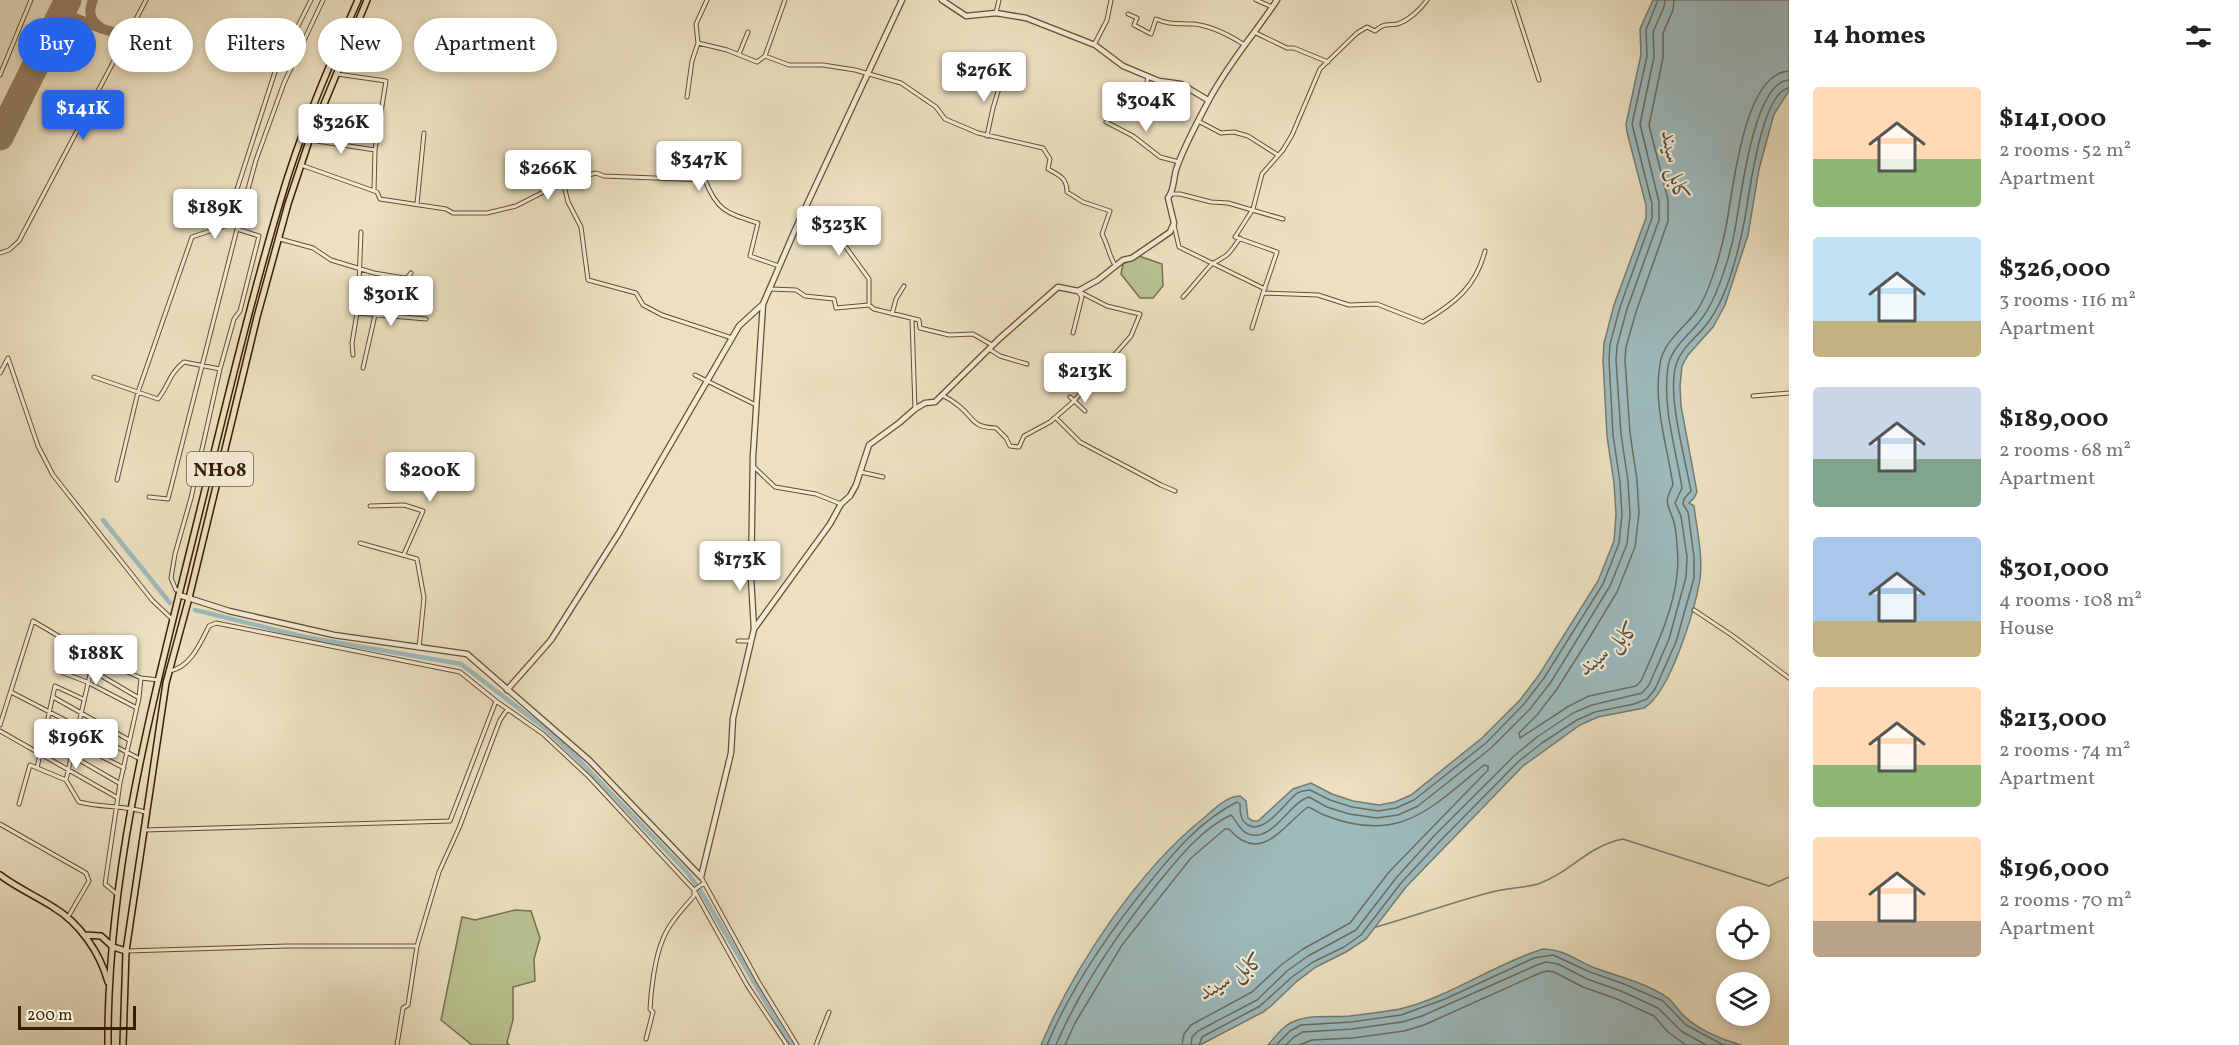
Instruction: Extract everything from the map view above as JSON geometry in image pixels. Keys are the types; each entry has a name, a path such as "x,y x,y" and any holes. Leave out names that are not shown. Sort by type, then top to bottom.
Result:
{"highway":[{"name":"NH08","path":"108,1045 113,947 130,807 160,672 249,314 280,201 302,135 358,0"},
{"name":"NH08","path":"123,1045 126,951 169,671 278,238 310,140 367,0"},
{"path":"0,875 68,917 85,935 105,970 110,987"},
{"path":"85,935 101,936 113,947 126,951"}],"street":[{"path":"0,75 32,0"},
{"path":"0,253 9,250 19,241 146,0"},
{"path":"117,480 138,392 192,237 225,226 275,72 311,0"},
{"path":"149,497 168,499 256,160 284,83 323,0"},
{"path":"687,97 692,61 698,43 696,24 707,0"},
{"path":"698,43 740,54 757,62 765,56 785,0"},
{"path":"754,629 751,578 753,467 763,304 802,214 902,0"},
{"path":"942,0 966,16 996,13 1026,18 1094,46 1123,66 1159,81 1181,84 1208,100"},
{"path":"996,13 999,0"},
{"path":"1094,46 1107,20 1111,0"},
{"path":"1256,0 1272,8"},
{"path":"1277,0 1256,33 1243,44 1208,100 1179,162 1172,194 1168,198 1179,247 1211,264 1218,265 1264,291 1318,295 1349,305 1377,304 1423,322 1449,306 1464,292 1476,277 1485,251"},
{"path":"1252,328 1277,252 1235,237 1253,209 1262,174 1283,150 1292,135 1320,69 1357,33 1367,27 1375,31 1385,23 1397,24 1416,13 1427,0"},
{"path":"1514,0 1539,80"},
{"path":"1128,14 1137,18 1134,25 1151,34 1156,19 1166,24 1197,24 1231,36 1243,44"},
{"path":"740,54 748,32"},
{"path":"1256,33 1287,48 1294,48 1329,62"},
{"path":"765,56 789,65 823,65 901,83 936,107 945,119 987,136 1043,148 1050,159 1048,170 1060,175 1067,183 1067,192 1083,202 1110,211 1102,234 1109,246 1110,258 1116,266"},
{"path":"335,74 386,81 375,150 374,191"},
{"path":"987,136 1003,75"},
{"path":"1142,114 1148,76"},
{"path":"1198,121 1221,133 1234,132 1248,136 1278,155"},
{"path":"1106,122 1133,136 1160,158 1179,162"},
{"path":"417,204 424,133"},
{"path":"310,140 375,150"},
{"path":"301,165 374,191 380,199 446,209 453,213 487,213 516,206 563,182 596,173 604,176 705,180 712,196 726,212 758,223 750,256 779,266"},
{"path":"563,182 568,202 580,227 588,280 636,293 643,305 662,315 732,338"},
{"path":"1172,194 1228,203 1283,219"},
{"path":"802,214 832,228 869,279 869,305"},
{"path":"1078,291 1098,280 1123,260 1132,258 1163,237 1170,232 1174,223"},
{"path":"237,230 259,236 240,311 234,319 220,369 175,554 171,578 176,590 189,598 229,611 334,634 467,654 590,761 701,877 797,1045"},
{"path":"353,355 352,343 357,314 354,310 358,291 361,232"},
{"path":"278,238 314,248 331,260 359,268 404,278 411,273"},
{"path":"1183,297 1211,264 1219,262 1228,255 1240,238"},
{"path":"892,314 896,299 904,286"},
{"path":"701,877 731,753 733,718 754,629 830,524 841,504 850,495 861,472 869,445 915,409 935,402 942,395 990,347 1058,286 1078,291 1107,306 1140,314 1131,336 1073,402 1056,418 1024,436 1019,447 1010,446 996,428 982,427 974,423 960,407 942,395"},
{"path":"768,289 795,290 805,296 834,299 836,309 869,305 874,309 919,320 920,327 949,335 973,334 1000,356 1027,364"},
{"path":"1072,333 1082,297 1078,291"},
{"path":"507,690 557,630 624,525 739,326 763,304"},
{"path":"357,314 426,319"},
{"path":"363,368 375,315"},
{"path":"912,319 915,409"},
{"path":"0,373 9,358 38,446 53,475 153,600 173,620"},
{"path":"94,377 158,399 164,392 170,375 184,362 220,369"},
{"path":"695,375 756,405"},
{"path":"1753,396 1789,393"},
{"path":"1070,397 1085,411"},
{"path":"1056,418 1080,442 1175,491"},
{"path":"753,467 774,487 816,494 841,504"},
{"path":"861,472 883,477"},
{"path":"370,506 404,505 423,511 404,554"},
{"path":"360,543 404,554 417,560 424,598 419,648"},
{"path":"1694,610 1789,678"},
{"path":"0,725 33,621 94,657 141,678 159,680"},
{"path":"169,671 179,670 196,651 208,626 216,623 460,672 507,710 543,734 590,777 694,890 747,985 787,1045"},
{"path":"738,641 750,641"},
{"path":"66,655 139,698"},
{"path":"66,780 76,726 94,657"},
{"path":"62,672 135,707"},
{"path":"118,896 105,884 120,783 135,707 139,698 141,678"},
{"path":"38,768 55,686 83,699"},
{"path":"10,692 140,759"},
{"path":"53,697 129,740"},
{"path":"143,830 450,821 496,701"},
{"path":"397,1045 402,1008 408,1005 417,946 439,872 459,828 500,720 507,710"},
{"path":"46,728 124,768"},
{"path":"0,731 118,798"},
{"path":"43,739 120,783"},
{"path":"19,804 30,765 66,780 79,802 95,806 130,807 146,812"},
{"path":"0,824 87,873 88,881 68,917"},
{"path":"694,890 704,883"},
{"path":"646,1040 652,1012 650,1009 651,996 663,939 694,896 694,890"},
{"path":"126,951 287,946 417,946"},
{"path":"816,1045 829,1012"}],"green space":[{"path":"1139,256 1162,264 1163,286 1153,298 1140,298 1121,274 1123,264"},
{"path":"515,910 531,911 540,938 534,959 535,981 513,987 513,1020 507,1042 509,1045 472,1045 441,1020 462,917 475,920"}],"water":[{"name":"کابل سيند","path":"1653,0 1789,0 1789,91 1774,114 1759,169 1748,235 1725,305 1713,327 1688,355 1682,366 1681,406 1697,492 1689,503 1694,506 1701,570 1687,629 1663,686 1644,708 1598,717 1580,725 1523,766 1406,887 1366,939 1316,967 1263,1012 1200,1045 1041,1045 1071,984 1132,892 1180,839 1217,807 1230,798 1240,796 1246,801 1248,818 1258,821 1293,789 1311,783 1332,794 1353,801 1379,805 1395,802 1411,795 1482,738 1520,700 1539,675 1598,581 1614,541 1616,514 1607,436 1604,343 1614,305 1646,218 1646,205 1626,124 1641,55 1640,29"},
{"path":"1543,949 1564,953 1595,968 1651,988 1668,998 1695,1025 1718,1037 1741,1045 1268,1045 1282,1029 1294,1021 1310,1017 1350,1016 1418,1004"}],"waterway":[{"path":"103,520 170,603"},
{"path":"195,610 305,637 461,664 547,730 687,872 700,890 791,1045"},
{"path":"1376,927 1492,892 1538,884 1560,873 1599,847 1623,839 1769,886 1789,877"}],"taxiway":[{"path":"93,0 91,15 100,27"},
{"path":"64,9 67,15 108,30"}],"runway":[{"path":"0,137 68,0"}]}
